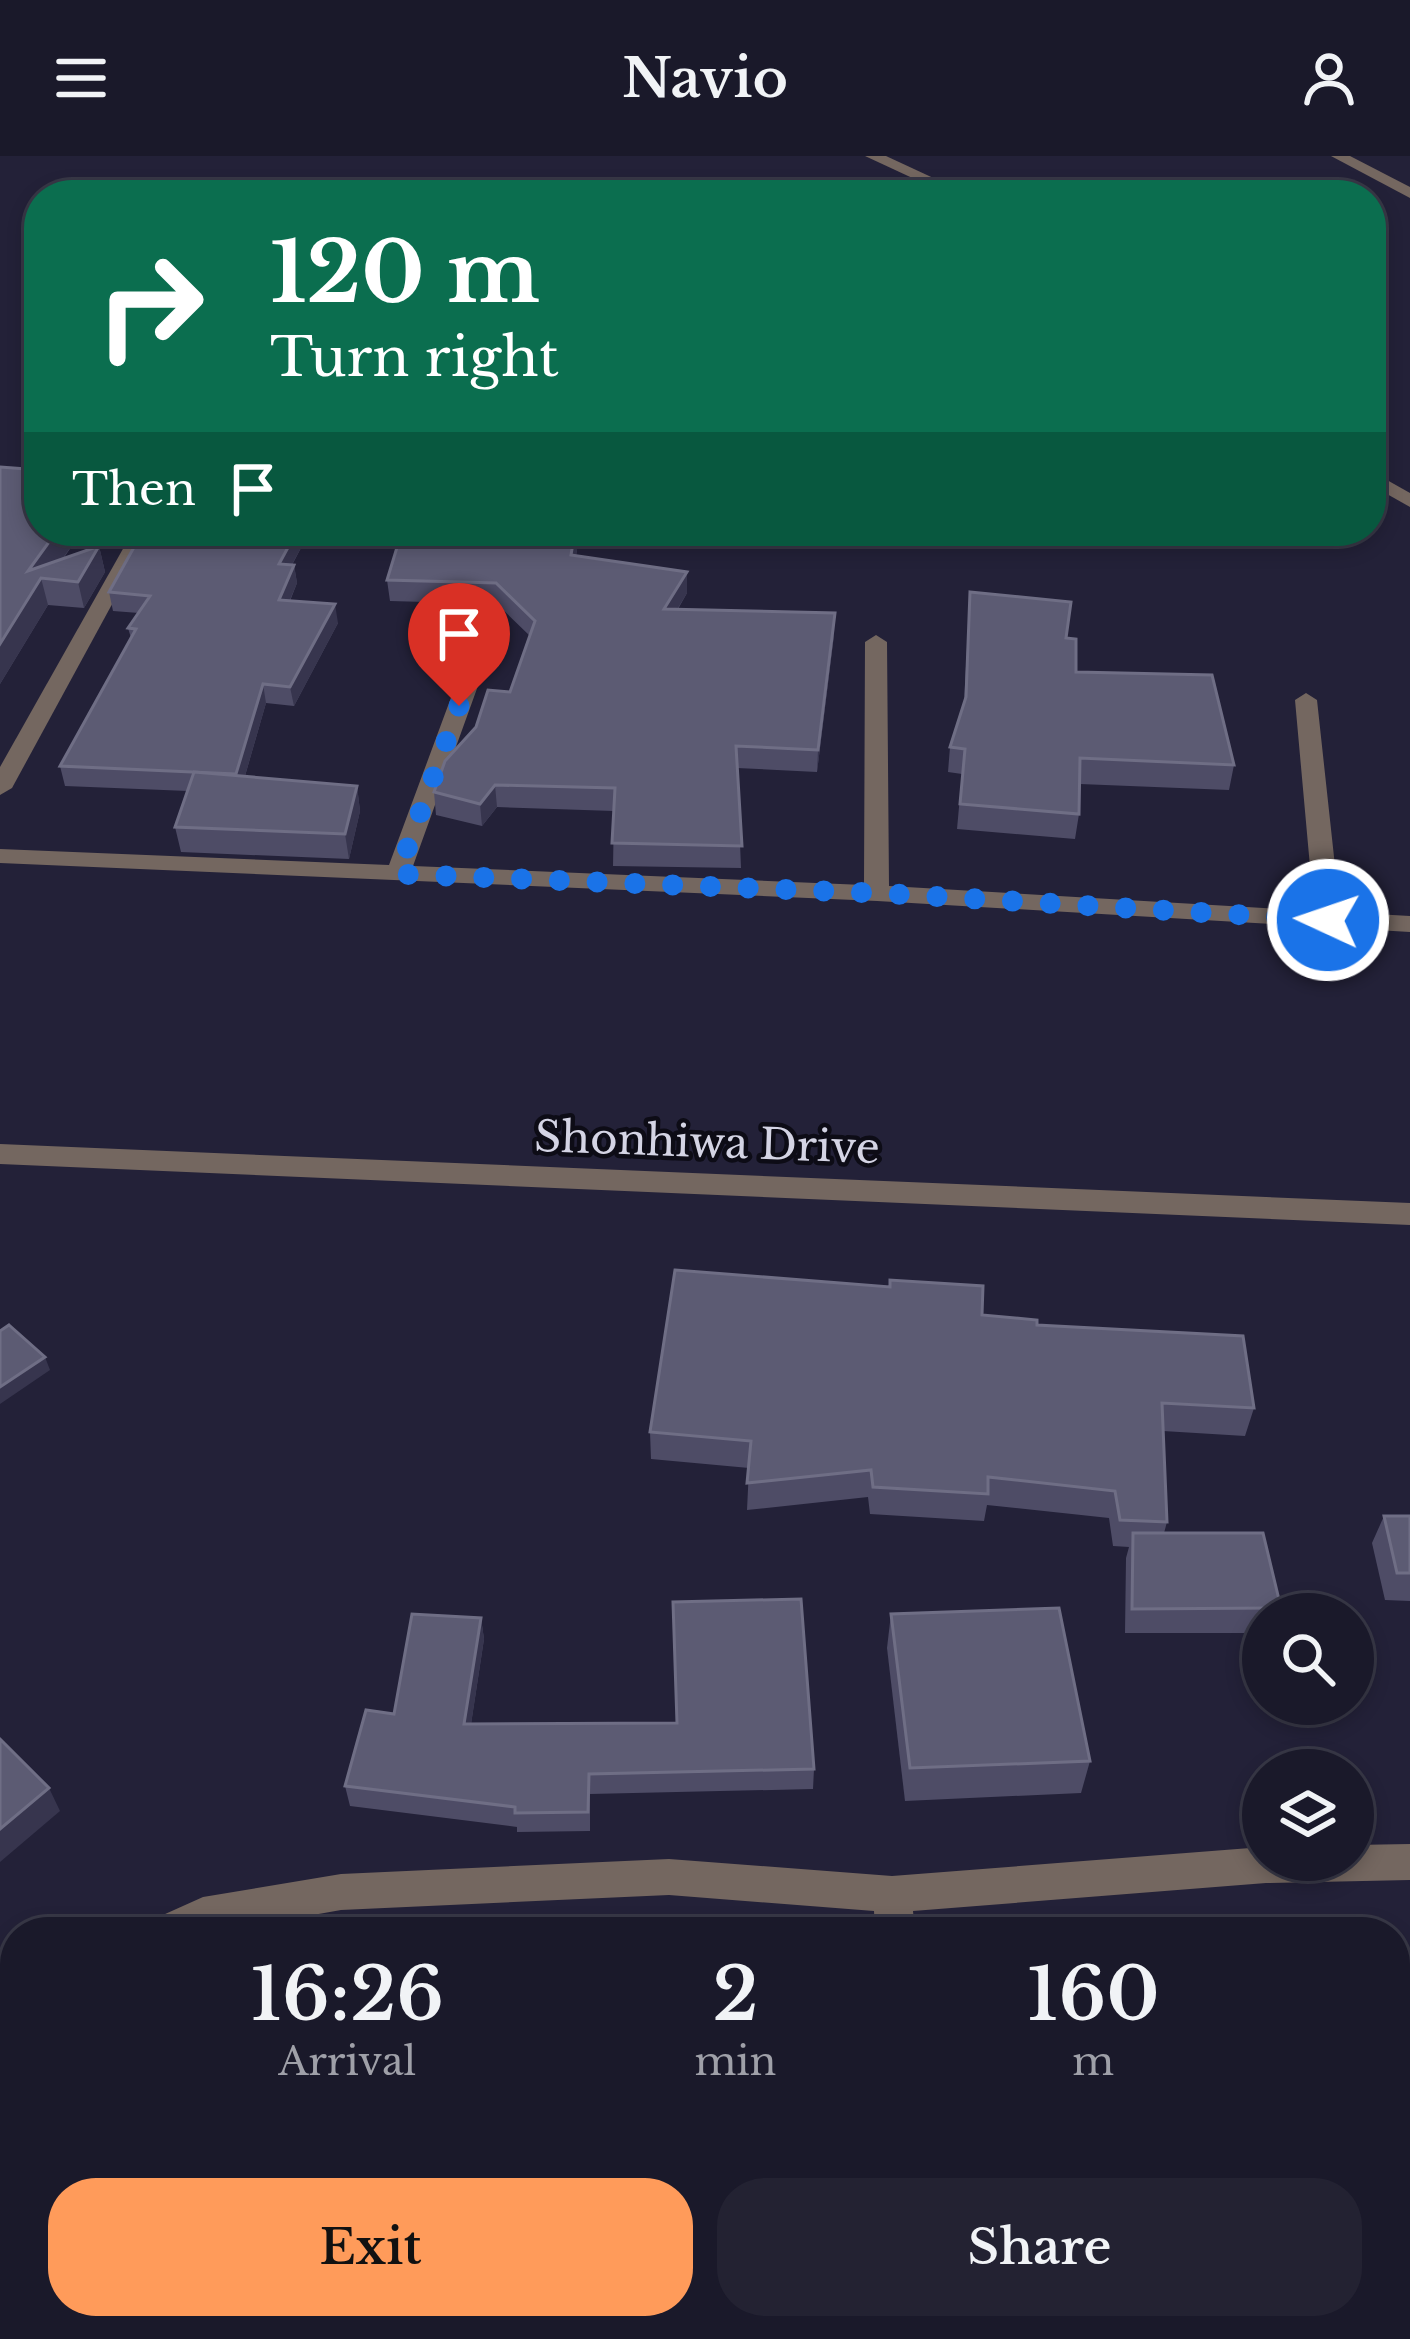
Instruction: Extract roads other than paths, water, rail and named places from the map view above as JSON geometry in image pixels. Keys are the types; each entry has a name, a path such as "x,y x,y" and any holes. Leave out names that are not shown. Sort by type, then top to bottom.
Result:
{"street":[{"path":"873,156 928,180"},
{"path":"1339,156 1385,180"},
{"path":"0,788 131,550"},
{"path":"398,874 490,622"},
{"path":"876,642 877,893"},
{"path":"1306,700 1328,920"},
{"path":"0,856 877,893 1410,925"},
{"name":"Shonhiwa Drive","path":"0,1154 1410,1214"},
{"path":"201,1917 341,1892 669,1877 893,1913 1265,1865 1410,1862"}]}
